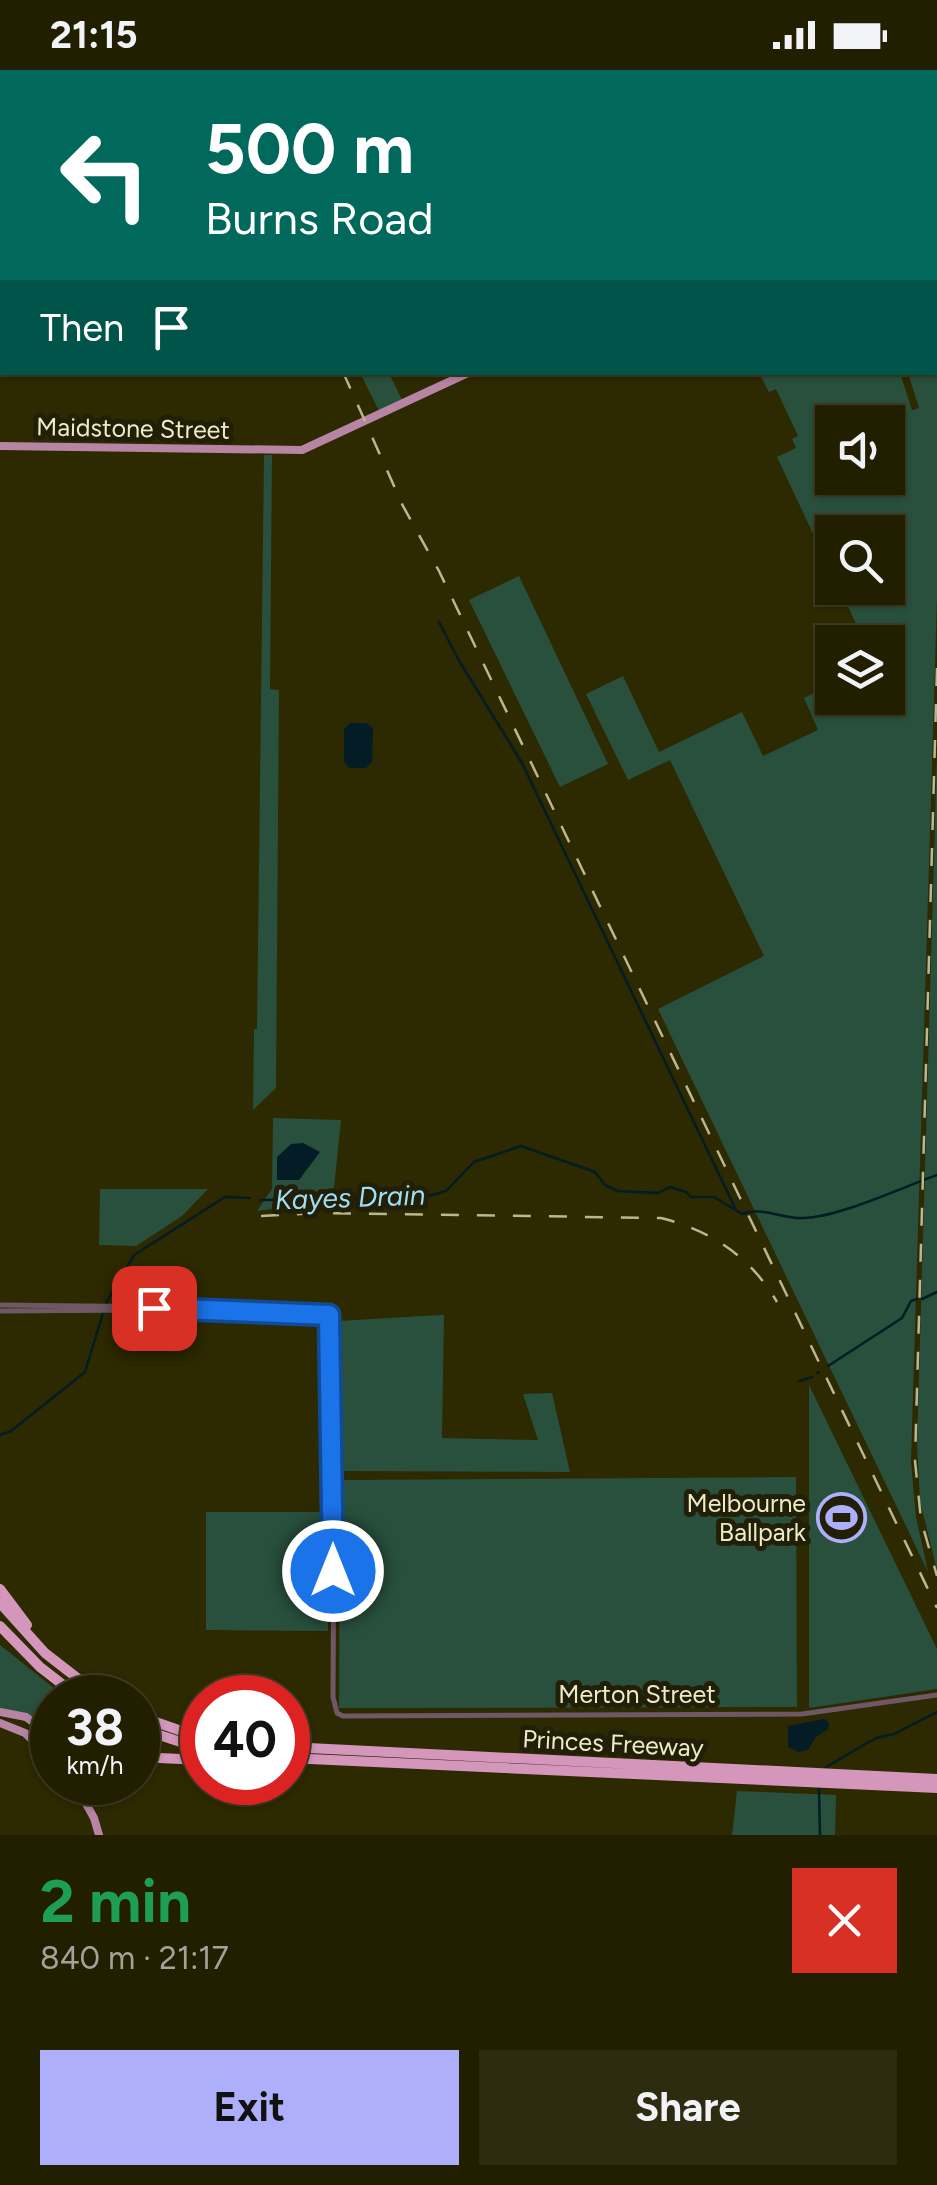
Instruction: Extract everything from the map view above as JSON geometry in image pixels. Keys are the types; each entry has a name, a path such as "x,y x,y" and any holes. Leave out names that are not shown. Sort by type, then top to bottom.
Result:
{"highway":[{"path":"0,1588 41,1642 73,1675"},
{"path":"0,1603 36,1644 72,1675"},
{"path":"0,1626 49,1675"},
{"path":"0,1638 49,1675"},
{"name":"Princes Freeway","path":"310,1748 937,1779"},
{"name":"Princes Freeway","path":"310,1759 937,1788"}],"main road":[{"name":"Maidstone Street","path":"0,446 265,449 322,442 466,375"},
{"path":"0,1712 30,1719"},
{"path":"0,1722 30,1738"},
{"path":"87,1805 99,1835"}],"street":[{"name":"Merton Street","path":"0,1308 332,1313 333,1697 337,1713 802,1714 937,1695"}],"green space":[{"path":"361,375 390,375 403,402 380,413"},
{"path":"760,375 901,375 912,410 919,408 909,375 937,375 937,599 911,1462 916,1517 928,1572 658,1009 764,956 670,760 628,780 586,694 623,676 659,752 742,712 763,756 818,730 804,698 815,692 815,715 905,715 905,625 857,625 847,605 905,605 905,515 815,515 815,538 777,457 796,448 792,439 798,436 776,389 769,392"},
{"path":"264,455 272,455 270,689 279,690 276,1088 253,1110 257,1029"},
{"path":"519,576 608,764 560,787 469,600"},
{"path":"937,753 937,1570 920,1501 917,1444"},
{"path":"273,1118 341,1120 332,1208 297,1206 257,1211 272,1189"},
{"path":"100,1189 208,1189 182,1216 136,1246 99,1245"},
{"path":"444,1315 442,1438 538,1440 523,1394 552,1393 570,1472 339,1471 339,1321"},
{"name":"Melbourne Ballpark","path":"809,1385 937,1649 937,1689 809,1708"},
{"path":"796,1477 797,1707 339,1708 340,1480"},
{"path":"206,1512 328,1512 328,1631 206,1630"},
{"path":"0,1645 38,1675 30,1675 30,1716 0,1710"},
{"path":"737,1791 836,1795 835,1835 732,1835"}],"water":[{"path":"350,723 366,723 373,728 372,762 366,768 350,768 344,762 344,729"},
{"path":"303,1143 320,1152 299,1180 277,1180 277,1157 291,1144"},
{"path":"824,1719 829,1723 828,1729 816,1737 808,1750 798,1752 788,1747 788,1726"}],"waterway":[{"path":"439,622 522,763 736,1210"},
{"name":"Kayes Drain","path":"260,1200 422,1198 446,1191 474,1162 521,1146 595,1172 605,1185 618,1191 658,1193 670,1187 691,1197 714,1197 742,1214 757,1211 795,1218 852,1207 937,1175"},
{"name":"Kayes Drain","path":"106,1303 134,1255 225,1197 250,1198"},
{"path":"922,1299 937,1292"},
{"path":"828,1366 902,1318 911,1301 917,1299"},
{"name":"Kayes Drain","path":"0,1435 11,1431 85,1372 103,1313"},
{"path":"799,1381 812,1377"},
{"path":"826,1767 876,1738 894,1734 937,1712"},
{"path":"819,1789 820,1835"}],"railway":[{"path":"344,375 403,506 439,571 937,1608"},
{"path":"937,668 915,1461 921,1520 937,1576"},
{"path":"261,1216 322,1213 661,1218 696,1230 728,1248 755,1272 777,1302"}],"place":[{"name":"Melbourne Ballpark","path":"841,1517"}],"route":[{"path":"154,1308 329,1315 333,1571"}]}
